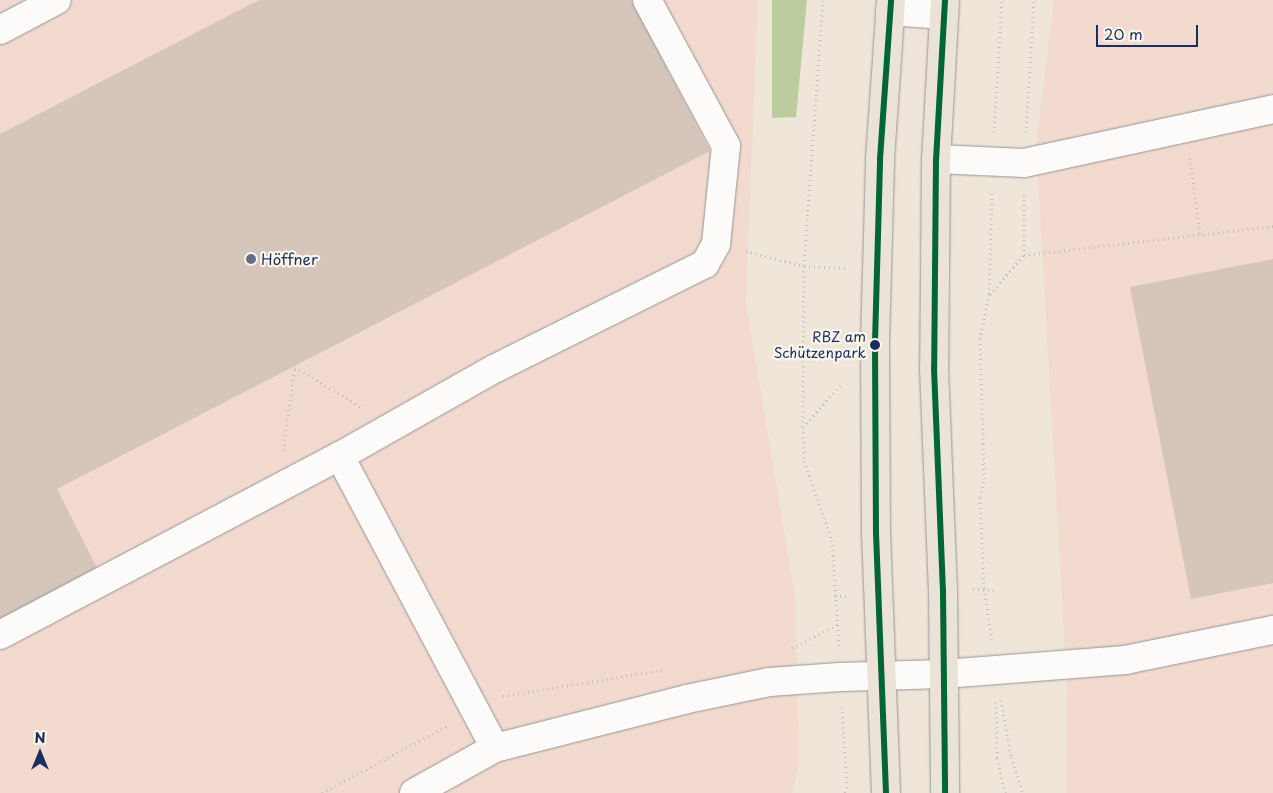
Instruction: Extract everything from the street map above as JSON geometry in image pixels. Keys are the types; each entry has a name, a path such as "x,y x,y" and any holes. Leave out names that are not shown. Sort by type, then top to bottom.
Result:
{"main road":[{"path":"886,793 876,535 875,342 880,159 891,5"},
{"path":"945,7 936,159 934,368 944,674 945,793"}],"lane":[{"path":"0,30 57,0"},
{"path":"0,635 277,490 494,369 705,264 716,244 726,146 647,0"},
{"path":"891,5 945,7"},
{"path":"936,159 1024,163 1273,109"},
{"path":"340,456 496,748"},
{"path":"414,793 496,748 687,699 769,682 840,677 944,674 1125,660 1273,630"}],"path":[{"path":"824,0 804,266 802,427 804,461 832,540 847,787 845,793"},
{"path":"1187,128 1200,235"},
{"path":"1024,255 1273,226"},
{"path":"716,244 804,266 851,268"},
{"path":"990,294 980,339 984,479 980,497 984,588 1011,757 1023,793"},
{"path":"277,490 295,367 369,413"},
{"path":"802,427 845,381"},
{"path":"996,670 997,758 1006,793"}],"shaded area":[{"path":"0,0 758,0 746,301 796,602 799,765 792,793 0,793"},
{"path":"1054,0 1273,0 1273,793 1066,793 1067,688 1036,145"}],"green space":[{"path":"772,0 807,0 796,117 772,118"}],"building":[{"name":"Höffner","path":"259,0 631,0 710,151 57,489 97,568 0,620 0,134"},
{"path":"1273,259 1273,583 1191,599 1130,287"}],"transit line":[{"path":"886,793 876,535 875,342 880,159 891,0"},
{"path":"945,0 936,159 934,368 943,591 945,793"}],"place":[{"name":"Höffner","path":"251,259"},
{"name":"RBZ am Schützenpark","path":"875,345"}]}
